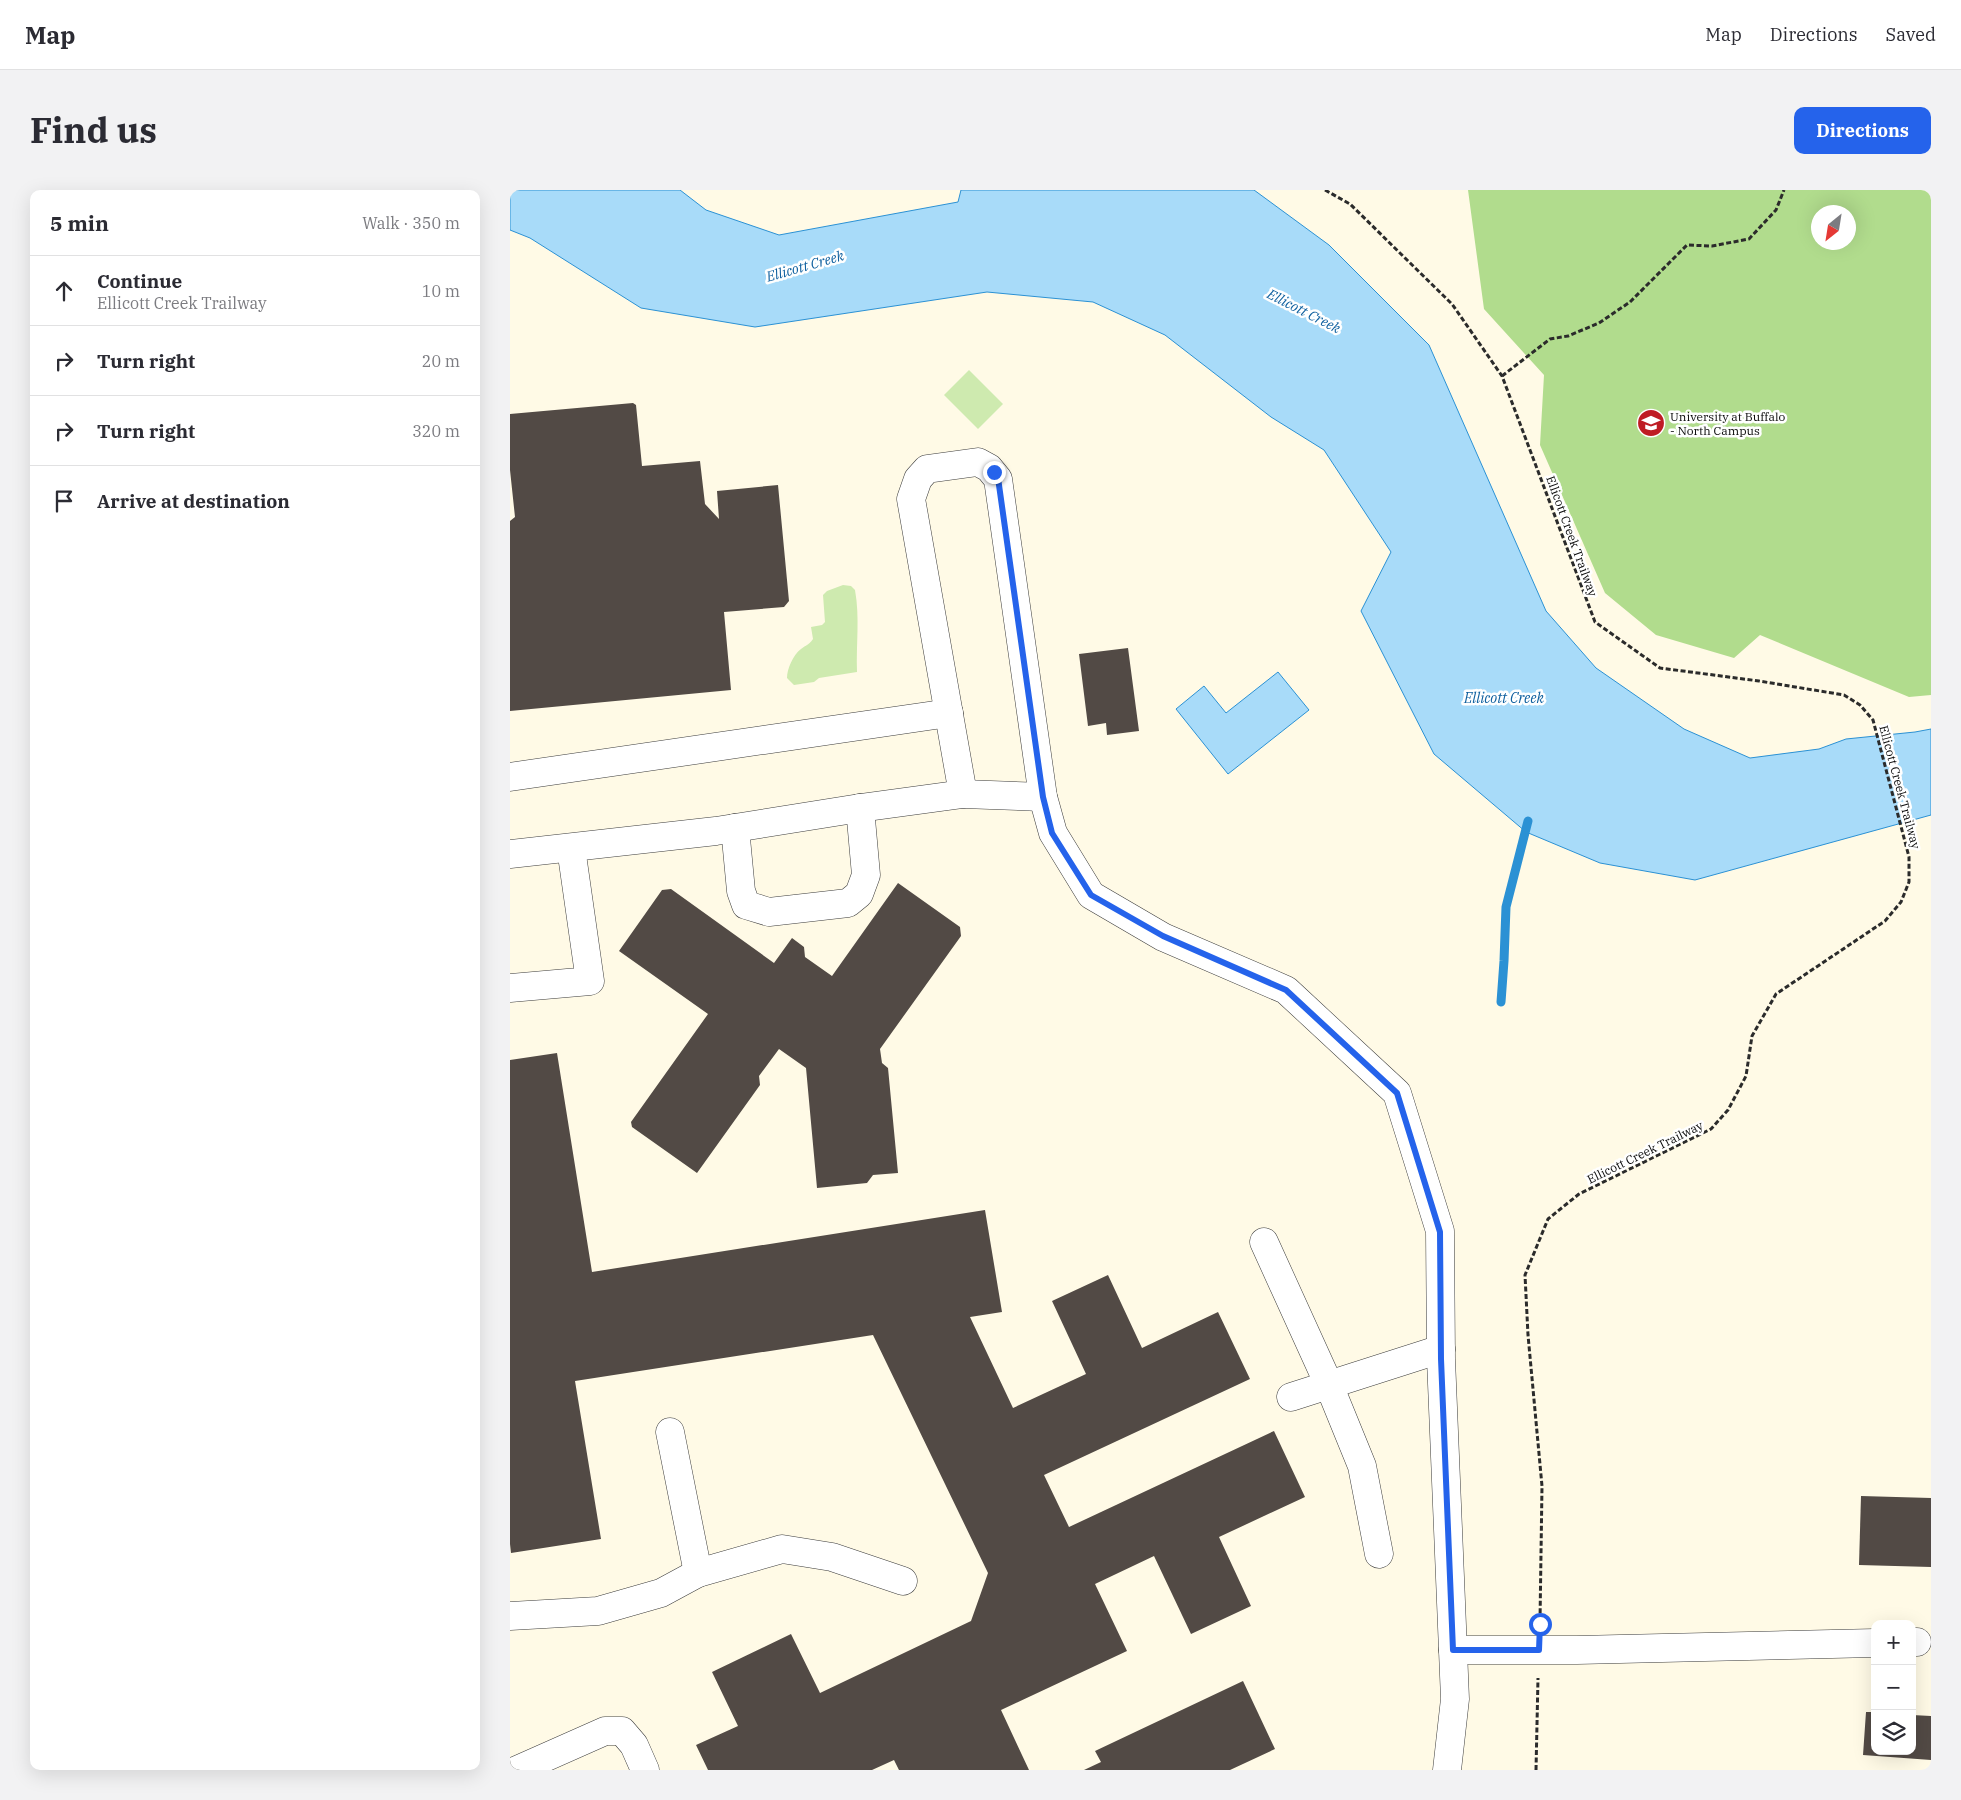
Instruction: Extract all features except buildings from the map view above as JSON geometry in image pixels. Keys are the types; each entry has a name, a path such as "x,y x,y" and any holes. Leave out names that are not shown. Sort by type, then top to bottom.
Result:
{"lane":[{"path":"963,794 911,499 918,479 927,469 978,462 989,468 998,478 1043,797 1052,833 1091,895 1163,936 1286,990 1397,1093 1440,1232 1441,1349 1455,1698 1447,1770"},
{"path":"510,778 949,713"},
{"path":"510,854 735,828 963,794 1043,797"},
{"path":"735,828 742,891 746,905 769,912 848,903 859,894 866,875 860,808"},
{"path":"510,988 590,981 571,848"},
{"path":"1264,1242 1329,1385 1362,1466 1380,1554"},
{"path":"1291,1397 1441,1349"},
{"path":"670,1432 698,1573"},
{"path":"510,1616 598,1610 660,1592 698,1573 782,1549 832,1557 903,1581"},
{"path":"1453,1650 1871,1643"},
{"path":"517,1770 605,1731 622,1731 634,1745 645,1770"}],"path":[{"name":"Ellicott Creek Trailway","path":"1324,190 1350,204 1452,304 1502,376 1594,622 1660,668 1759,681 1844,695 1860,705 1872,720 1909,856 1909,882 1901,902 1886,921 1776,994 1752,1036 1746,1076 1728,1110 1711,1129 1579,1194 1548,1219 1525,1275 1528,1335 1542,1486 1536,1770"},
{"path":"1502,376 1550,339 1568,336 1599,323 1630,302 1687,246 1712,246 1749,239 1776,210 1784,190"}],"green space":[{"path":"1468,190 1931,190 1931,695 1909,697 1760,635 1734,658 1656,635 1605,593 1540,445 1544,375 1484,309"},
{"path":"969,370 1003,404 978,429 944,395"},
{"path":"843,585 851,586 855,590 858,621 857,672 819,678 814,682 794,685 787,678 791,662 795,655 813,639 811,627 822,625 825,622 823,595 827,591"}],"water":[{"name":"Ellicott Creek","path":"510,190 680,190 706,210 779,235 958,202 961,190 1254,190 1329,245 1429,345 1546,611 1596,668 1684,729 1750,758 1819,749 1846,739 1931,729 1931,815 1695,880 1600,863 1526,832 1434,754 1361,611 1391,552 1324,450 1271,417 1165,335 1093,302 987,292 755,327 641,308 530,238 510,230"},
{"path":"1278,672 1309,710 1228,774 1176,709 1204,686 1226,713"}],"waterway":[{"path":"1501,1002 1506,907 1528,821"}],"place":[{"name":"University at Buffalo - North Campus","path":"1651,423"}],"route":[{"path":"994,472 998,478 1043,797 1052,833 1091,895 1163,936 1286,990 1397,1093 1440,1232 1441,1359 1453,1650 1539,1650 1540,1624"}]}
